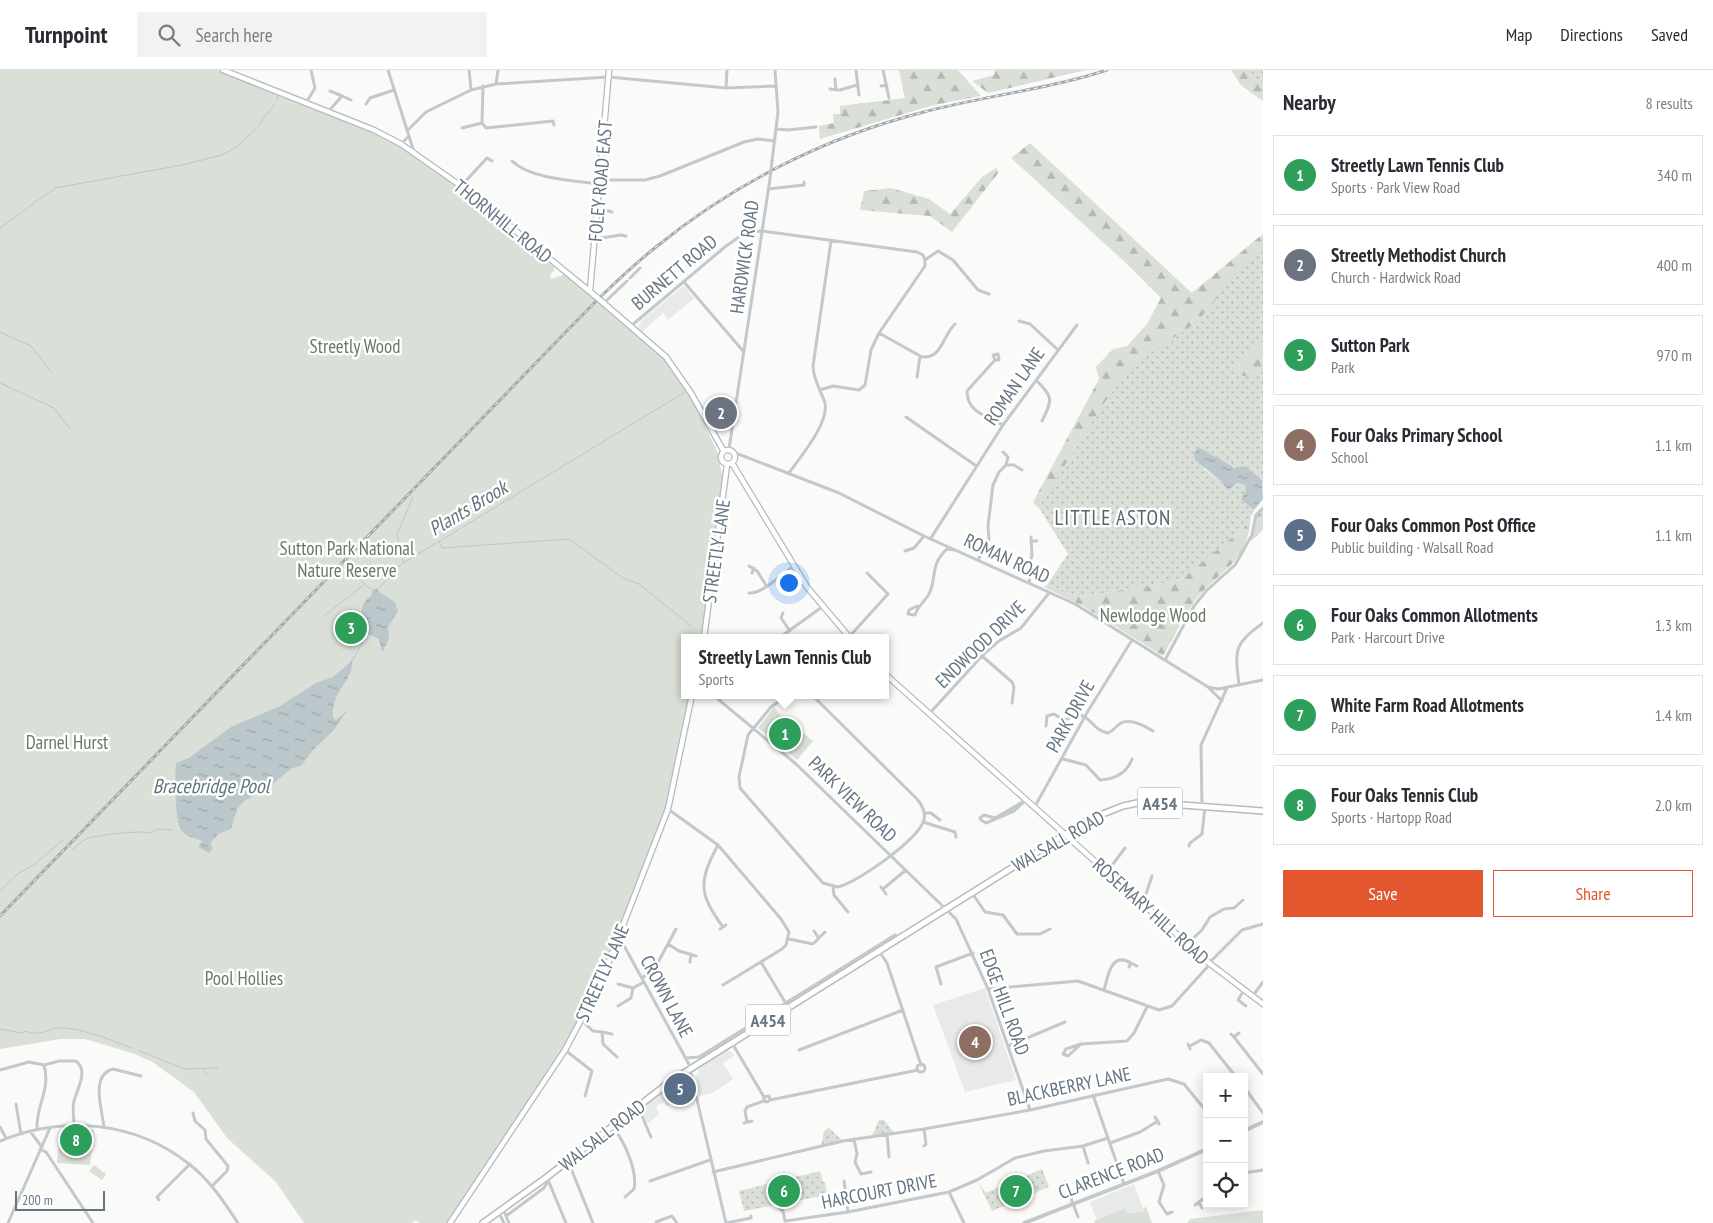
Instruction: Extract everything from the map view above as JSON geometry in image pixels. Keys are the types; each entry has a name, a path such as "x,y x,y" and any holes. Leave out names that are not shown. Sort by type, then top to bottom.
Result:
{"main road":[{"name":"THORNHILL ROAD","path":"223,70 230,71 401,144 461,186 602,301 671,363 691,393 723,450 722,460 729,464"},
{"name":"FOLEY ROAD EAST","path":"590,291 596,239 609,70"},
{"path":"723,450 731,450"},
{"name":"STREETLY LANE","path":"705,634 731,450"},
{"path":"729,464 822,607 846,634"},
{"name":"ROSEMARY HILL ROAD","path":"889,678 1209,964 1263,1004"},
{"name":"STREETLY LANE","path":"450,1223 565,1050 582,1021 618,938 668,809 691,699"},
{"name":"WALSALL ROAD","path":"483,1223 548,1179 612,1126 690,1069 1064,834 1102,813 1142,802 1263,811"}],"street":[{"path":"306,103 315,88 311,70"},
{"path":"388,70 414,152"},
{"path":"469,70 471,90"},
{"path":"496,84 498,70"},
{"path":"726,88 727,70"},
{"name":"HARDWICK ROAD","path":"731,450 777,129 778,112 775,70"},
{"path":"856,70 859,95"},
{"path":"883,70 889,98"},
{"path":"407,131 426,112 471,90 496,84 609,77 726,88 776,86"},
{"path":"835,79 836,90"},
{"path":"830,89 836,90 858,85"},
{"path":"880,86 887,85"},
{"path":"483,86 482,123 486,128 493,129 553,121"},
{"path":"366,104 370,98 394,90"},
{"path":"330,91 351,100"},
{"path":"328,112 342,96"},
{"path":"462,128 482,123"},
{"path":"777,129 816,127"},
{"path":"401,144 409,136"},
{"path":"515,162 559,180 600,182 645,180 660,176 744,142 758,139 775,141"},
{"path":"461,186 487,158 492,161"},
{"path":"768,189 784,189 804,185 804,182"},
{"path":"598,208 612,212"},
{"path":"762,231 917,252 923,255 925,260 925,266 879,333 871,350 865,385 859,390 833,386 820,390"},
{"name":"BURNETT ROAD","path":"631,326 726,246 745,233 762,231"},
{"path":"596,239 626,236"},
{"path":"789,473 820,428 825,406 813,366 831,241"},
{"path":"925,260 938,251 942,251 958,266 978,290 989,294"},
{"path":"602,301 640,268"},
{"path":"684,282 744,351"},
{"path":"1019,321 1030,324 1057,349"},
{"path":"879,333 920,356 928,357 935,354 955,324"},
{"name":"ROMAN LANE","path":"931,538 975,465 1057,349 1076,326"},
{"path":"917,377 920,356"},
{"path":"995,360 967,392 967,400 968,405 1003,425"},
{"path":"1036,380 1050,396 1051,402 1042,421"},
{"path":"906,417 975,465"},
{"name":"ROMAN ROAD","path":"731,450 839,493 924,536 1075,604 1208,686 1228,687 1263,680"},
{"path":"978,560 989,540 988,526 993,484 999,472 1006,465 1008,457 1003,452"},
{"path":"1006,465 1014,465 1022,470"},
{"path":"1165,660 1194,606 1207,590 1235,565 1243,553 1252,535 1256,516 1263,508"},
{"path":"905,552 914,548 924,536"},
{"path":"1030,584 1028,569 1031,539 1037,541"},
{"path":"917,606 930,592 938,558 947,549 958,550"},
{"path":"749,566 754,568 766,586"},
{"path":"751,594 762,590 794,566"},
{"path":"752,573 754,568"},
{"path":"853,634 888,594 867,572"},
{"name":"ENDWOOD DRIVE","path":"929,715 982,656 999,641 1021,628 1049,592"},
{"path":"785,634 822,607"},
{"path":"783,613 781,618 790,631"},
{"path":"1239,685 1236,659 1238,646 1244,636 1263,623"},
{"name":"PARK DRIVE","path":"1034,808 1086,715 1132,640"},
{"path":"982,656 1012,682 1012,703"},
{"path":"1208,686 1222,701"},
{"path":"1186,840 1190,845 1202,834 1201,745 1228,687"},
{"name":"PARK VIEW ROAD","path":"718,699 796,764 946,909"},
{"path":"782,699 771,707 747,737 739,778 741,792 823,883 834,887 848,883 891,855 923,822 924,813 923,807 917,799 816,699"},
{"path":"1046,726 1047,716 1054,714 1063,720 1069,720 1076,714 1086,715 1101,732 1108,733 1122,723 1129,722 1153,731"},
{"path":"1063,759 1086,764 1100,780 1110,779 1120,774 1128,768 1132,759"},
{"path":"990,819 1001,816 1026,800"},
{"path":"668,809 718,845 786,926 788,939 782,949 722,985"},
{"path":"924,813 931,813 940,820"},
{"path":"923,822 957,833"},
{"path":"718,845 706,873 704,894 707,905 723,927"},
{"path":"1107,872 1116,858 1126,848"},
{"path":"886,894 882,888 906,870"},
{"path":"1148,910 1151,904 1145,898 1152,876"},
{"path":"834,887 834,895 848,912"},
{"path":"972,893 985,912 1003,915 1017,934 1040,934 1050,929"},
{"path":"1187,944 1202,930 1210,917 1224,909 1234,908 1243,900"},
{"name":"EDGE HILL ROAD","path":"946,909 960,924 973,953 988,989 1030,1110"},
{"path":"988,989 1078,981 1159,1010 1172,1006 1242,930 1263,924"},
{"path":"642,978 655,968 673,931"},
{"path":"814,931 818,937"},
{"path":"788,939 812,945 825,932"},
{"name":"WALSALL ROAD","path":"685,1058 699,1057 896,935 900,938"},
{"name":"CROWN LANE","path":"618,938 642,978 690,1069 712,1172 726,1223"},
{"path":"668,944 679,952 696,956"},
{"path":"752,1121 745,1122 744,1111 753,1103 768,1096 770,1100 925,1070 921,1065 887,963 879,951"},
{"path":"941,984 936,967 973,953"},
{"path":"690,962 691,954"},
{"path":"1104,990 1111,965 1115,961 1126,960 1130,965 1137,966"},
{"path":"761,962 785,1002"},
{"path":"618,984 633,988 644,982"},
{"path":"1252,997 1263,982"},
{"path":"618,1006 631,998 633,988"},
{"path":"1244,990 1238,1000 1246,1006"},
{"path":"1081,1044 1068,1056 1063,1054 1066,1049 1081,1044 1127,1041 1134,1033 1147,1006"},
{"path":"799,1050 903,1010"},
{"path":"582,1021 593,1031 612,1034"},
{"path":"1008,1046 1065,1022"},
{"path":"602,1032 603,1044 617,1057"},
{"path":"1239,1033 1233,1036 1263,1074"},
{"path":"1189,1046 1201,1040 1209,1042 1233,1073"},
{"path":"731,1043 764,1099"},
{"path":"565,1050 592,1071 585,1096"},
{"path":"0,1070 29,1062 44,1066 72,1060 79,1063 82,1080 74,1100 74,1125"},
{"path":"918,1070 918,1066 921,1065"},
{"path":"37,1129 37,1112 45,1094 48,1079 44,1066"},
{"path":"104,1127 100,1095 102,1075 113,1069 139,1074"},
{"name":"BLACKBERRY LANE","path":"712,1172 854,1139 924,1129 1030,1110 1168,1079 1174,1079 1184,1084 1203,1107"},
{"path":"1248,1092 1263,1113"},
{"path":"1094,1095 1124,1184"},
{"path":"16,1104 21,1134"},
{"path":"638,1107 652,1137"},
{"path":"193,1113 195,1122 205,1130 206,1139 228,1166 227,1171 212,1186"},
{"path":"1110,1143 1140,1132 1157,1120"},
{"path":"1248,1129 1263,1122"},
{"path":"0,1141 37,1129 74,1125 126,1131 157,1143 190,1164 212,1186 238,1223"},
{"path":"612,1126 618,1133 635,1176 634,1189 625,1197"},
{"path":"0,1127 6,1138"},
{"path":"8,1223 50,1127"},
{"path":"924,1129 926,1144 924,1146"},
{"path":"30,1131 46,1152 92,1223"},
{"path":"887,1134 889,1157"},
{"name":"HARCOURT DRIVE","path":"783,1211 785,1222 949,1192 977,1180 1015,1158 1050,1150 1083,1146 1108,1138"},
{"path":"854,1139 857,1154 855,1162 861,1174 871,1172"},
{"path":"1083,1146 1088,1163"},
{"name":"CLARENCE ROAD","path":"1024,1223 1158,1171 1203,1151"},
{"path":"650,1181 710,1160"},
{"path":"568,1161 590,1222"},
{"path":"158,1200 157,1197 190,1164"},
{"path":"1248,1172 1263,1170"},
{"path":"1158,1171 1164,1185 1159,1202 1169,1219"},
{"path":"506,1216 544,1188 548,1179"},
{"path":"548,1179 566,1223"},
{"path":"844,1181 848,1212"},
{"path":"1065,1182 1078,1217"},
{"path":"949,1192 964,1223"},
{"path":"1202,1208 1197,1204 1203,1199"},
{"path":"779,1208 783,1211 789,1210"},
{"path":"501,1211 509,1223"},
{"path":"501,1211 504,1223"},
{"path":"1167,1214 1172,1212"},
{"path":"656,1222 672,1216 677,1223"},
{"path":"726,1223 751,1218"}],"shaded area":[{"path":"682,287 685,287 694,298 668,320 663,313 642,332 638,328 642,320"},
{"path":"985,988 1016,1080 965,1092 933,1005"},
{"path":"728,1050 735,1055 723,1063 733,1079 713,1093 699,1096 696,1078 700,1068"},
{"path":"686,1073 689,1077 693,1097 667,1106 664,1102 656,1106 659,1114 647,1124 640,1108"},
{"path":"1134,1184 1144,1212 1127,1213 1125,1208 1097,1220 1090,1202"}],"green space":[{"name":"Sutton Park National Nature Reserve","path":"0,70 217,70 375,134 415,155 443,173 554,263 554,271 550,274 551,279 566,274 654,349 676,373 693,401 717,451 724,483 702,634 681,634 681,699 689,699 670,794 659,827 602,971 580,1020 524,1108 446,1223 420,1223 415,1220 412,1223 304,1223 276,1182 227,1138 194,1092 151,1061 132,1053 85,1039 60,1039 0,1049"},
{"path":"899,70 958,70 981,96 934,105 820,139 819,126 834,123 833,114 840,114 840,106 905,98"},
{"path":"994,70 1086,70 988,93 972,81 994,75"},
{"path":"1231,70 1263,70 1263,101 1241,85"},
{"path":"1231,70 1252,70 1249,76 1263,82 1263,101 1241,85"},
{"path":"1030,143 1192,293 1263,234 1263,245 1255,251 1196,323 1136,362 1104,403 1038,508 1033,502 1099,379 1096,367 1113,349 1127,346 1147,324 1161,298 1127,264 1011,158"},
{"path":"996,168 999,172 952,232 930,216 860,210 864,191 891,188 929,199 950,214 982,177"},
{"path":"1263,234 1263,485 1262,480 1215,458 1200,448 1204,469 1223,483 1232,486 1237,483 1245,485 1249,504 1254,510 1242,532 1230,539 1181,580 1081,597 1047,585 1068,554 1039,508 1040,491 1099,379 1192,293"},
{"path":"1263,342 1263,365 1253,378 1233,370 1238,361 1249,354 1252,343"},
{"path":"1263,509 1263,530 1251,541 1257,516"},
{"name":"Newlodge Wood","path":"1251,515 1249,533 1238,557 1211,583 1192,605 1163,656 1081,605 1044,587 1047,585 1081,597 1181,580 1230,539 1242,532"},
{"path":"774,707 785,721 789,722 813,741 797,760 758,728"},
{"path":"879,1120 884,1120 894,1133 872,1136"},
{"path":"78,1128 94,1130 90,1165 57,1163 60,1130 77,1132"},
{"path":"829,1128 843,1141 821,1147 824,1131"},
{"path":"94,1165 106,1174 102,1180 89,1171"},
{"path":"1042,1169 1049,1187 992,1211 978,1182 986,1193"},
{"path":"820,1171 823,1182 825,1182 827,1195 744,1211 739,1191"},
{"path":"1146,1207 1152,1223 1095,1223 1094,1221 1125,1208 1127,1213 1144,1212 1143,1208"},
{"path":"1263,1210 1263,1223 1187,1223 1190,1219"}],"water":[{"path":"1200,448 1235,468 1245,466 1262,480 1263,499 1254,510 1241,499 1246,491 1245,485 1237,483 1228,490 1223,483 1195,460 1194,454"},
{"path":"377,588 379,592 395,602 398,611 388,627 389,639 382,652 379,639 366,633 362,612 364,603 372,595 372,590"},
{"name":"Bracebridge Pool","path":"352,661 352,668 335,701 333,718 336,720 347,711 333,731 313,750 301,766 292,768 269,787 244,801 237,809 231,829 218,834 210,844 213,849 209,853 198,847 203,841 186,835 179,826 175,778 176,763 189,758 231,727 280,706 316,683 333,677"}],"waterway":[{"path":"259,125 274,105"},
{"path":"0,228 55,188 182,165 222,155 235,148 257,128"},
{"path":"0,332 31,346 51,372"},
{"path":"0,383 54,408 70,429"},
{"name":"Plants Brook","path":"378,589 400,565 685,392"},
{"path":"403,562 397,534 413,497"},
{"path":"439,542 442,548 569,539 623,578 639,584 691,626"},
{"path":"344,566 365,584"},
{"path":"324,616 365,584"},
{"path":"367,586 372,590"},
{"name":"Plants Brook","path":"352,661 367,634"},
{"name":"Plants Brook","path":"73,849 91,837 128,833 151,833 157,829 173,830"},
{"name":"Plants Brook","path":"0,891 19,873 34,865 63,840"},
{"path":"0,1029 22,1033 25,1031 41,1033 60,1028 74,1029 133,1048"},
{"path":"140,1051 184,1069 218,1068"},
{"path":"203,1070 208,1075"}],"railway":[{"path":"0,916 581,316 630,269 686,224 716,203 781,166 815,150 884,123 967,102 1061,83 1107,70"}],"place":[{"name":"Streetly Methodist Church","path":"721,413"},
{"name":"Sutton Park","path":"351,628"},
{"name":"Streetly Lawn Tennis Club","path":"785,734"},
{"name":"Four Oaks Primary School","path":"975,1042"},
{"name":"Four Oaks Common Post Office","path":"680,1089"},
{"name":"Four Oaks Tennis Club","path":"76,1140"},
{"name":"Four Oaks Common Allotments","path":"784,1191"},
{"name":"White Farm Road Allotments","path":"1016,1191"}],"district":[{"name":"LITTLE ASTON","path":"1113,517"}],"park label":[{"name":"Streetly Wood","path":"355,346"},
{"name":"Darnel Hurst","path":"67,742"},
{"name":"Pool Hollies","path":"244,978"}]}
